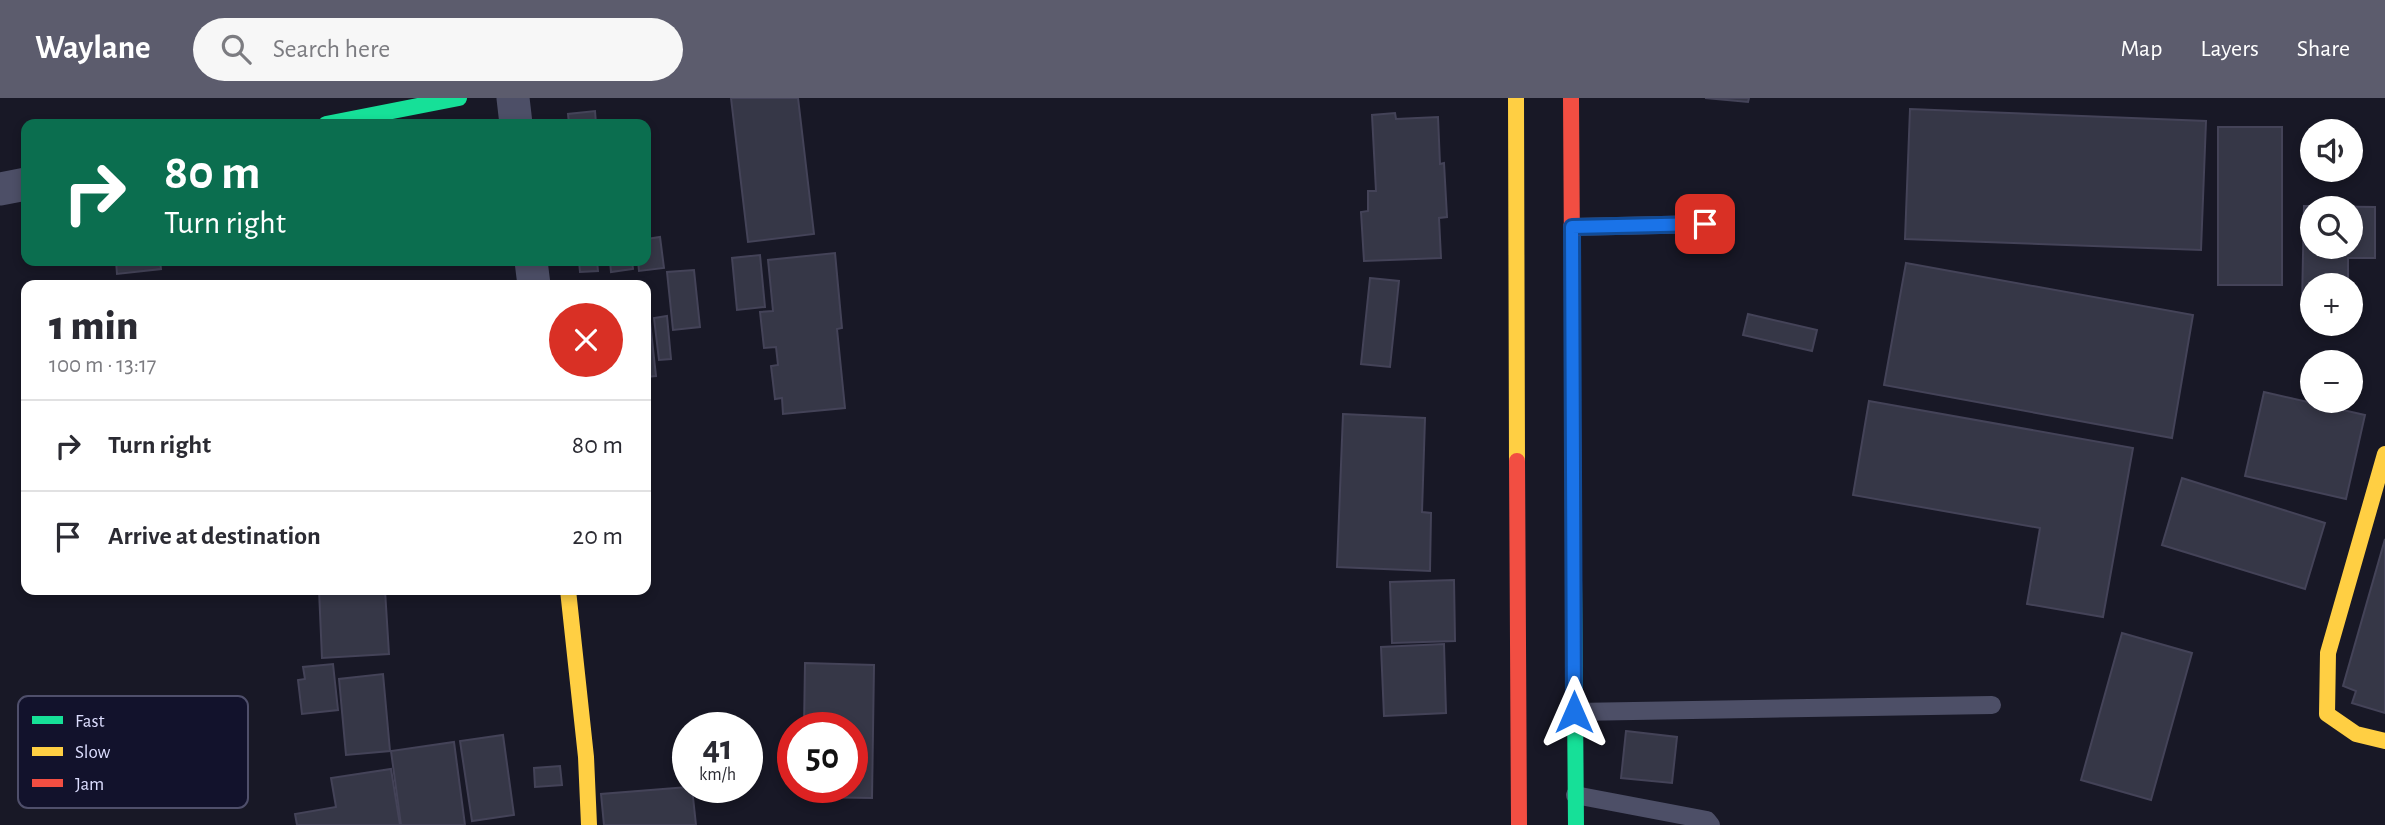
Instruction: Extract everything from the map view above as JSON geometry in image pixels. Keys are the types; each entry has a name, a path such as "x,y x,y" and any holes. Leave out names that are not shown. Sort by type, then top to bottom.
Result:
{"main road":[{"path":"352,119 459,98"},
{"path":"1516,98 1519,825"},
{"path":"1571,98 1576,825"},
{"path":"2385,454 2328,653 2327,714 2356,734 2385,741"},
{"path":"569,595 586,757 589,825"}],"street":[{"path":"513,98 515,119"},
{"path":"0,189 21,185"}],"lane":[{"path":"1572,227 1705,224"},
{"path":"1574,712 1992,705"},
{"path":"1575,795 1707,820 1711,825"}],"building":[{"path":"731,98 798,98 814,234 748,242"},
{"path":"1705,98 1749,98 1748,102"},
{"path":"1910,109 2206,121 2201,250 1905,239"},
{"path":"595,111 596,119 568,119 568,114"},
{"path":"1395,113 1396,119 1438,117 1440,164 1444,163 1447,217 1439,218 1441,258 1364,261 1361,212 1368,211 1368,191 1376,191 1372,115"},
{"path":"2218,127 2282,127 2282,285 2218,285"},
{"path":"2363,207 2375,207 2375,258 2363,258"},
{"path":"660,237 664,268 639,271 638,266 651,266 651,238"},
{"path":"835,253 842,328 837,329 845,408 783,414 782,398 775,399 771,366 778,365 776,347 764,348 760,312 773,311 768,260"},
{"path":"760,255 765,307 737,310 732,258"},
{"path":"2303,259 2348,259 2348,273 2303,273"},
{"path":"1906,263 2193,315 2172,438 1884,385"},
{"path":"116,266 161,266 161,269 117,274"},
{"path":"579,266 598,266 598,271 580,272"},
{"path":"610,266 633,266 633,269 611,272"},
{"path":"694,270 700,327 673,330 667,272"},
{"path":"1370,278 1399,281 1390,367 1361,364"},
{"path":"1748,314 1817,330 1812,351 1743,335"},
{"path":"667,316 671,359 659,360 654,318"},
{"path":"651,330 656,376 651,376"},
{"path":"2264,392 2300,400 2300,413 2365,415 2346,499 2245,476"},
{"path":"1869,401 2133,448 2103,617 2027,604 2040,528 1853,495"},
{"path":"1343,414 1425,418 1422,512 1431,513 1430,571 1337,567"},
{"path":"2182,478 2325,523 2305,589 2162,545"},
{"path":"2385,539 2385,713 2352,703 2356,691 2343,686"},
{"path":"1454,580 1455,641 1392,643 1390,582"},
{"path":"319,595 385,595 389,654 322,658"},
{"path":"2122,633 2192,653 2151,800 2081,780"},
{"path":"1444,644 1446,713 1384,716 1381,647"},
{"path":"805,663 874,665 872,798 868,798 868,712 804,712"},
{"path":"333,664 338,710 302,714 298,680 305,679 303,667"},
{"path":"383,674 390,751 346,755 339,679"},
{"path":"1626,731 1677,737 1672,783 1621,778"},
{"path":"503,735 514,815 472,821 460,741"},
{"path":"454,742 465,825 401,825 391,751"},
{"path":"560,766 562,785 535,787 534,768"},
{"path":"391,769 400,825 297,825 295,814 336,807 331,778"},
{"path":"672,788 672,803 694,803 696,825 604,825 601,794"}],"traffic: fast":[{"path":"352,119 459,98"},
{"path":"1574,579 1576,825"}],"traffic: slow":[{"path":"1516,98 1517,461"},
{"path":"2385,454 2328,653 2327,714 2356,734 2385,741"},
{"path":"569,595 586,757 589,825"}],"traffic: jam":[{"path":"1571,98 1574,579"},
{"path":"1517,461 1519,825"}],"route":[{"path":"1574,712 1572,227 1705,224"}]}
